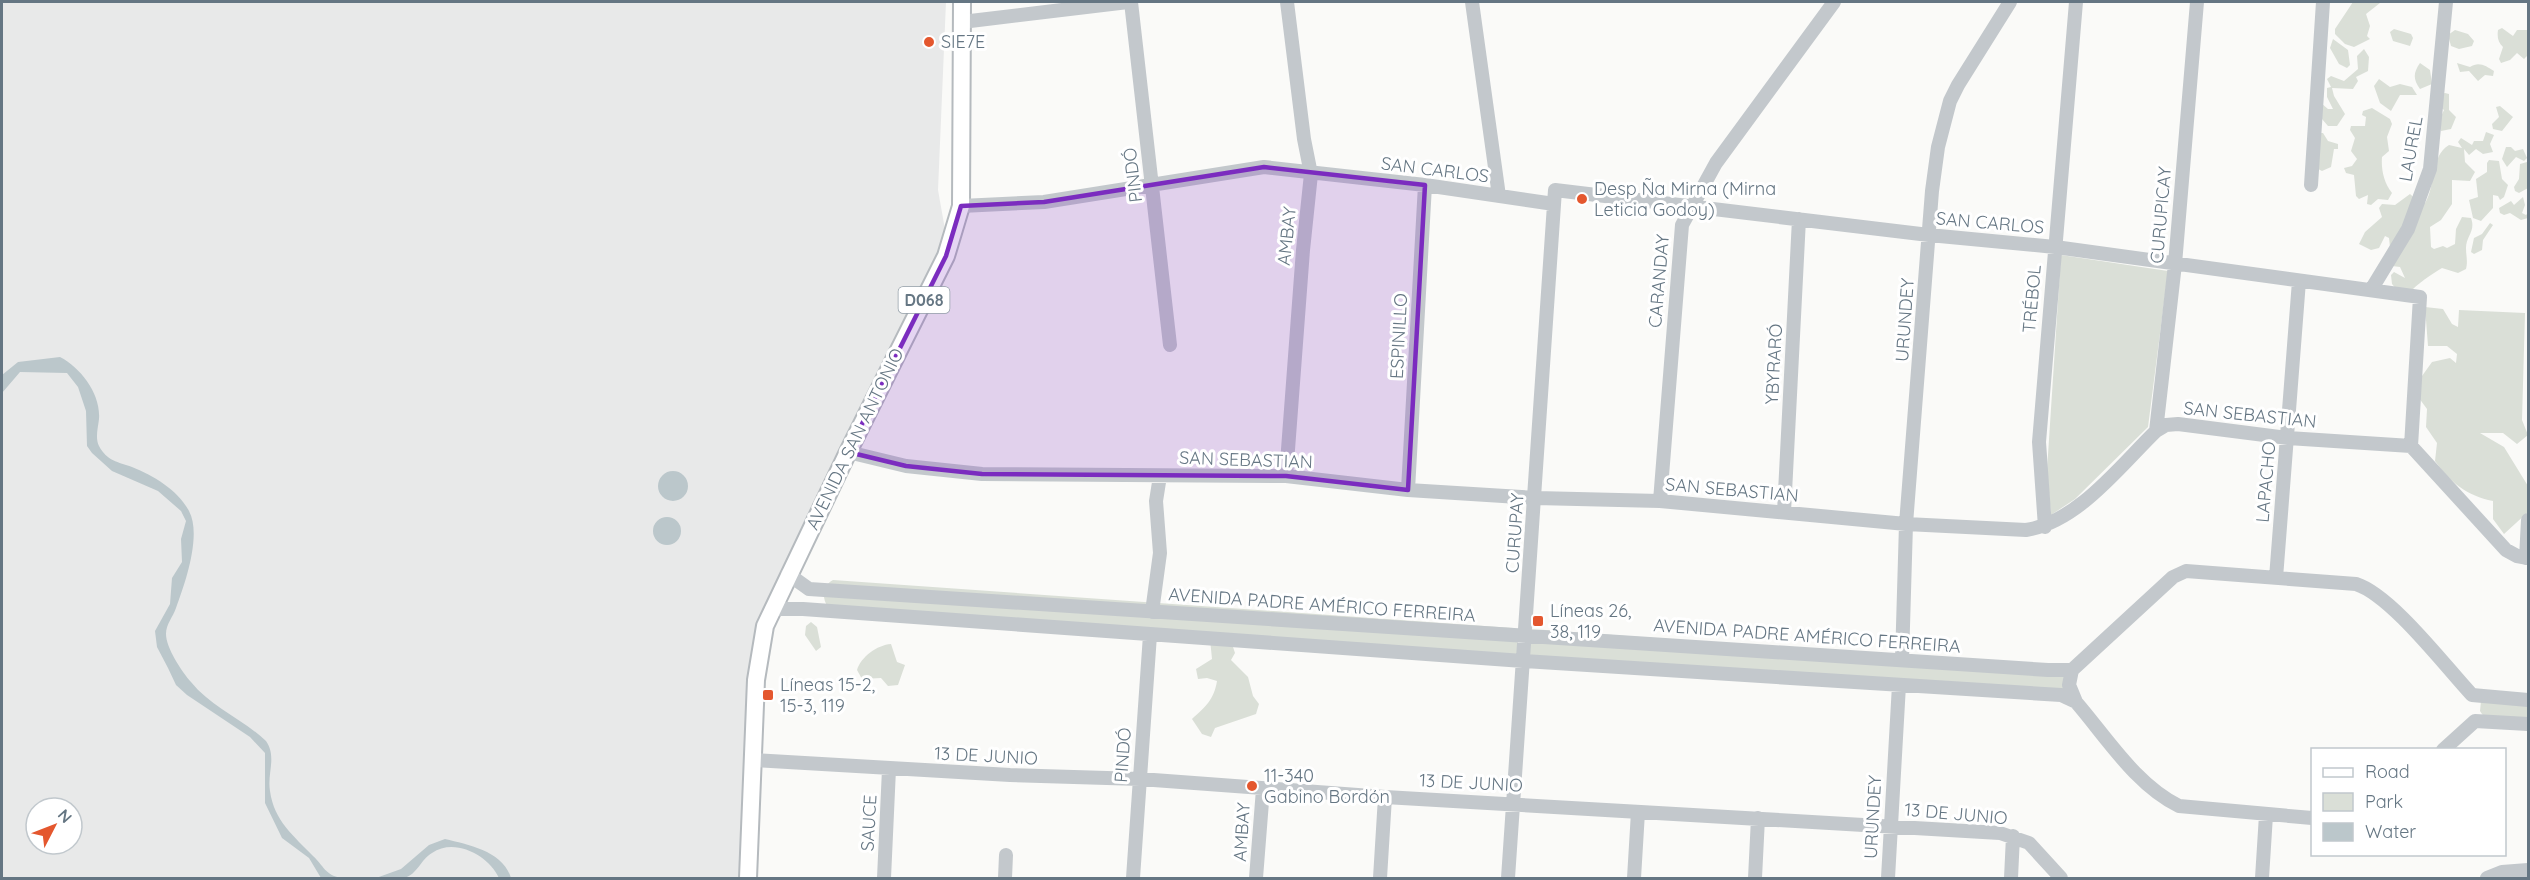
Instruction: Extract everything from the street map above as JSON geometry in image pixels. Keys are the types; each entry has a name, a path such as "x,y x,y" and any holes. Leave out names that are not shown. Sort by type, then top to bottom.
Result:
{"main road":[{"name":"AVENIDA SAN ANTONIO","path":"747,879 759,654 772,609 946,256 961,206 962,2"}],"street":[{"path":"962,22 1130,2"},
{"name":"PINDÓ","path":"1130,2 1170,345"},
{"name":"AMBAY","path":"1286,476 1311,174 1304,139 1287,2"},
{"path":"1472,2 1499,196"},
{"name":"CARANDAY","path":"1660,501 1682,225 1689,207 1722,155 1834,2"},
{"name":"URUNDEY","path":"1902,660 1906,524 1938,147 1950,101 2010,2"},
{"name":"TRÉBOL","path":"2045,527 2039,442 2076,2"},
{"name":"CURUPICAY","path":"2156,431 2175,264 2197,2"},
{"path":"2311,185 2323,2"},
{"name":"LAUREL","path":"2371,290 2408,229 2430,169 2446,2"},
{"name":"SAN CARLOS","path":"961,206 1044,202 1264,167 1425,185 1554,204"},
{"name":"ESPINILLO","path":"1408,490 1425,185"},
{"name":"SAN CARLOS","path":"1555,190 1929,235 2055,247 2420,297 2411,446"},
{"name":"CURUPAY","path":"1508,879 1524,636 1536,498 1555,190"},
{"name":"YBYRARÓ","path":"1784,512 1799,219"},
{"name":"LAPACHO","path":"2276,578 2299,281"},
{"name":"SAN SEBASTIAN","path":"848,452 906,466 982,474 1286,476 1408,490 1536,498 1660,501 1906,524 2026,530 2045,527 2080,505 2156,431 2166,426 2178,424 2288,438 2411,446"},
{"path":"2411,446 2506,550 2527,558 2529,520"},
{"path":"1152,612 1160,554 1156,501 1160,476"},
{"path":"2311,818 2179,806 2164,798 2145,781 2076,702 2069,686 2072,670 2180,573 2356,584 2367,587 2388,605 2472,696 2475,721"},
{"path":"788,574 809,589 803,609"},
{"name":"AVENIDA PADRE AMÉRICO FERREIRA","path":"809,589 2072,670"},
{"path":"772,609 803,609 1523,661 2061,695 2076,702"},
{"name":"PINDÓ","path":"1133,879 1150,635"},
{"name":"URUNDEY","path":"1888,879 1899,685"},
{"path":"2472,696 2529,700"},
{"path":"2445,748 2475,721 2529,724"},
{"name":"13 DE JUNIO","path":"754,760 889,769 1140,779 1384,797 1513,802 1638,812 2000,833 2029,843 2061,879"},
{"name":"SAUCE","path":"884,879 889,769"},
{"name":"AMBAY","path":"1256,879 1263,789"},
{"path":"1380,879 1384,797"},
{"path":"1634,879 1638,812"},
{"path":"2262,879 2266,814"},
{"path":"1755,879 1758,818"},
{"path":"2011,879 2013,836"},
{"path":"1005,879 1006,855"},
{"path":"2487,879 2529,870"}],"highlighted area":[{"path":"1264,167 1425,185 1408,490 1286,476 982,474 906,466 848,452 946,256 961,206 1044,202"}],"shaded area":[{"path":"2,2 946,2 938,190 946,235 870,405 760,628 743,878 2,878"}],"green space":[{"path":"2353,2 2380,3 2366,14 2370,26 2367,36 2370,39 2354,47 2345,44 2335,34 2335,29"},
{"path":"2502,28 2513,36 2517,30 2527,30 2527,56 2524,59 2517,53 2510,60 2501,63 2499,59 2503,47 2499,41 2498,30"},
{"path":"2394,29 2411,34 2413,38 2410,46 2393,41 2390,32"},
{"path":"2455,30 2468,34 2474,41 2472,46 2459,49 2451,46 2448,35"},
{"path":"2333,39 2348,50 2350,65 2347,68 2339,64 2330,48"},
{"path":"2364,49 2369,57 2368,71 2356,77 2358,81 2353,89 2332,88 2345,114 2337,126 2328,126 2322,119 2321,103 2328,109 2333,109 2327,97 2327,88 2331,87 2327,79 2331,76 2344,81 2358,69 2357,56"},
{"path":"2420,63 2430,70 2432,84 2420,89 2415,76"},
{"path":"2457,63 2470,67 2476,64 2482,65 2494,71 2493,76 2485,75 2478,81 2469,71 2460,72"},
{"path":"2379,79 2390,87 2400,84 2412,87 2417,95 2400,95 2391,111 2380,103 2374,86"},
{"path":"2441,94 2449,94 2449,110 2456,117 2451,129 2441,131 2438,123 2444,110 2437,105"},
{"path":"2500,106 2513,117 2502,131 2493,129 2492,124 2499,117 2496,107"},
{"path":"2372,108 2390,119 2392,124 2387,137 2389,151 2382,157 2382,162 2385,181 2392,193 2388,200 2378,199 2371,205 2367,204 2368,195 2359,199 2356,196 2354,175 2346,173 2344,168 2352,166 2357,159 2351,151 2355,138 2350,130 2351,126 2365,126 2366,117 2362,115 2363,111"},
{"path":"2486,132 2494,135 2490,144 2493,152 2483,154 2476,149 2469,155 2464,149 2465,162 2475,172 2470,181 2452,180 2452,204 2441,220 2430,227 2431,247 2434,249 2443,246 2447,248 2455,244 2456,229 2462,217 2471,218 2472,230 2466,244 2466,269 2458,273 2442,268 2410,292 2398,291 2392,284 2391,275 2394,272 2405,278 2400,267 2392,266 2389,238 2385,236 2379,248 2371,250 2359,244 2365,232 2382,217 2379,208 2382,204 2395,205 2410,194 2420,203 2425,203 2436,164 2443,150 2449,145 2462,148 2458,142 2461,138 2472,145 2474,141 2483,141"},
{"path":"2318,133 2323,133 2328,141 2338,144 2338,149 2334,149 2331,167 2322,171 2318,169"},
{"path":"2506,147 2511,147 2515,151 2523,149 2527,158 2524,161 2516,157 2507,167 2502,159"},
{"path":"2489,160 2499,161 2502,179 2508,185 2504,197 2500,200 2498,196 2493,195 2493,208 2481,221 2473,218 2469,200 2478,197 2476,179 2487,172"},
{"path":"2527,162 2528,188 2519,193 2514,187 2519,179 2520,164"},
{"path":"2523,197 2525,205 2522,213 2526,215 2528,213 2528,218 2521,220 2510,213 2504,215 2500,213 2499,208 2511,201 2514,205"},
{"path":"2490,223 2493,225 2483,240 2482,250 2474,254 2471,252 2474,238 2482,234"},
{"path":"2061,255 2168,271 2148,427 2075,499 2051,515 2047,470"},
{"path":"2425,307 2443,309 2452,324 2458,327 2459,310 2525,313 2522,420 2528,435 2517,444 2503,433 2480,433 2504,447 2528,486 2528,512 2504,534 2493,519 2493,501 2467,492 2435,461 2437,443 2426,427 2427,409 2416,394 2422,376 2432,362 2450,358 2456,363 2457,354 2447,346 2428,346"},
{"path":"833,580 1513,628 1519,634 1517,653 1513,656 1232,644 1235,653 1231,660 1248,677 1253,696 1259,704 1256,714 1215,728 1211,737 1202,734 1192,719 1208,703 1216,688 1217,681 1207,678 1198,679 1196,669 1212,659 1210,639 828,607 824,599 824,592"},
{"path":"811,622 817,627 821,647 816,651 805,635 806,626"},
{"path":"1532,629 2061,668 2065,669 2065,691 1530,657 1523,648"},
{"path":"891,644 897,662 905,665 898,685 888,686 881,678 862,679 857,670 866,656 875,649"},
{"path":"2528,699 2528,721 2484,717 2480,711 2481,701"}],"water":[{"path":"60,357 82,375 93,391 99,410 97,440 102,451 113,460 165,484 184,503 193,521 191,560 180,598 166,630 167,640 175,660 199,691 266,741 271,753 270,791 272,802 280,819 325,870 341,878 321,878 309,858 282,838 265,803 265,753 250,737 187,695 176,685 157,647 155,631 170,604 172,578 182,562 181,539 186,521 181,511 158,491 112,471 92,453 87,446 86,411 78,387 67,373 20,372 2,393 2,375 18,362"},
{"path":"673,471 684,475 688,486 684,497 673,501 662,497 658,486 662,475"},
{"path":"667,517 677,521 681,531 677,541 667,545 657,541 653,531 657,521"},
{"path":"445,839 493,855 501,861 511,878 499,878 488,863 479,856 461,848 451,847 432,853 416,870 404,878 376,878 401,869 429,845"}],"place":[{"name":"SIE7E","path":"929,42"},
{"name":"Desp Ña Mirna (Mirna Leticia Godoy)","path":"1582,199"},
{"name":"Líneas 26, 38, 119","path":"1538,621"},
{"name":"Líneas 15-2, 15-3, 119","path":"768,695"},
{"name":"11-340 Gabino Bordón","path":"1252,786"}]}
